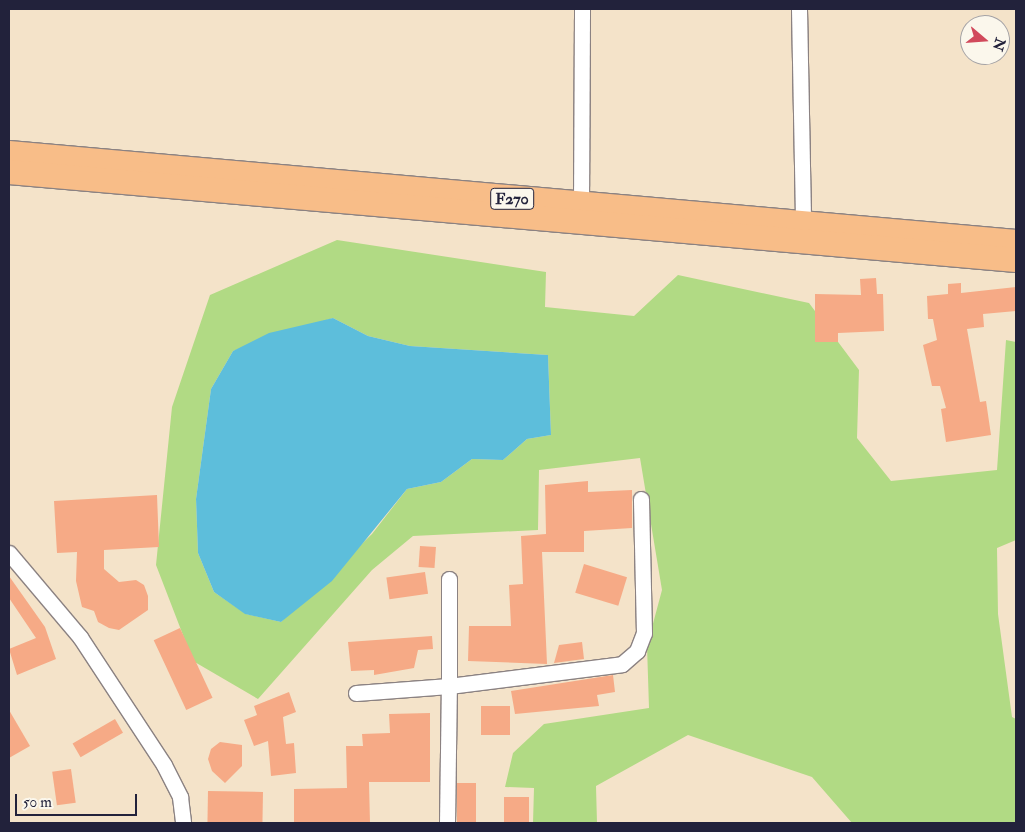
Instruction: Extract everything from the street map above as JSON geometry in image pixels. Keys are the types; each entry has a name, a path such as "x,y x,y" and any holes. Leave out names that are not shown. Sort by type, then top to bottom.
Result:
{"main road":[{"name":"F270","path":"9,152 581,205 1016,242"},
{"name":"F270","path":"9,172 1016,260"}],"street":[{"path":"581,205 582,9"},
{"path":"799,9 802,224"},
{"path":"356,693 449,686 622,664 637,651 644,633 641,499"},
{"path":"9,553 80,637 164,765 180,797 183,823"},
{"path":"447,823 449,579"}],"green space":[{"path":"337,240 546,272 545,307 634,316 678,275 809,303 859,370 857,438 891,481 997,470 1006,340 1016,342 1016,540 997,548 998,614 1012,717 1016,719 1016,823 852,823 812,777 688,735 596,786 597,823 533,823 534,788 505,787 513,753 544,724 649,708 647,646 662,590 640,458 539,470 538,530 413,536 372,570 258,699 193,661 156,565 172,407 210,295","holes":["333,318 368,336 410,346 548,355 551,435 527,439 503,460 472,459 441,482 407,489 372,534 281,622 246,614 214,592 198,553 196,499 211,389 233,351"]}],"water":[{"path":"333,318 368,336 410,346 548,355 551,435 527,439 503,460 472,459 441,482 407,489 332,581 281,622 245,614 214,592 198,553 196,499 211,389 233,351 269,333"}],"building":[{"path":"876,278 877,294 883,294 884,331 838,333 838,342 815,342 815,294 861,295 860,279"},
{"path":"961,283 961,293 1016,287 1016,311 983,314 984,327 967,329 980,402 986,401 991,435 946,442 941,409 946,408 940,386 932,386 923,345 937,340 933,319 928,319 927,296 948,294 948,284"},
{"path":"588,481 588,492 632,490 632,528 584,531 584,552 542,552 547,664 468,661 469,626 511,626 509,585 523,584 521,536 546,534 545,485"},
{"path":"157,495 159,547 104,550 104,569 119,582 136,580 144,585 148,596 148,610 119,630 109,628 98,622 94,611 82,607 76,581 77,552 57,553 54,501"},
{"path":"420,546 436,547 434,568 419,567"},
{"path":"584,564 627,577 618,606 575,593"},
{"path":"425,572 428,594 389,599 386,577"},
{"path":"9,576 45,627 56,659 17,675 9,649 36,638 9,598"},
{"path":"180,628 213,698 186,710 154,640"},
{"path":"432,636 433,649 418,650 414,668 374,675 374,670 351,671 348,642"},
{"path":"582,642 584,659 554,663 559,645"},
{"path":"613,675 615,692 597,695 599,706 515,714 511,691"},
{"path":"289,692 296,712 283,717 286,744 294,743 296,773 271,776 268,741 254,746 244,720 257,715 254,706"},
{"path":"481,706 510,706 510,735 481,735"},
{"path":"9,710 30,746 9,758"},
{"path":"430,713 430,782 369,782 370,823 294,823 294,789 347,788 346,746 363,746 362,734 390,733 389,714"},
{"path":"115,719 123,733 81,757 73,744"},
{"path":"220,742 242,745 242,766 225,783 212,771 208,759 211,749"},
{"path":"71,769 76,803 57,805 52,772"},
{"path":"457,783 476,783 476,823 457,823"},
{"path":"208,791 263,792 262,823 207,822"},
{"path":"504,797 529,797 529,823 504,823"}]}
